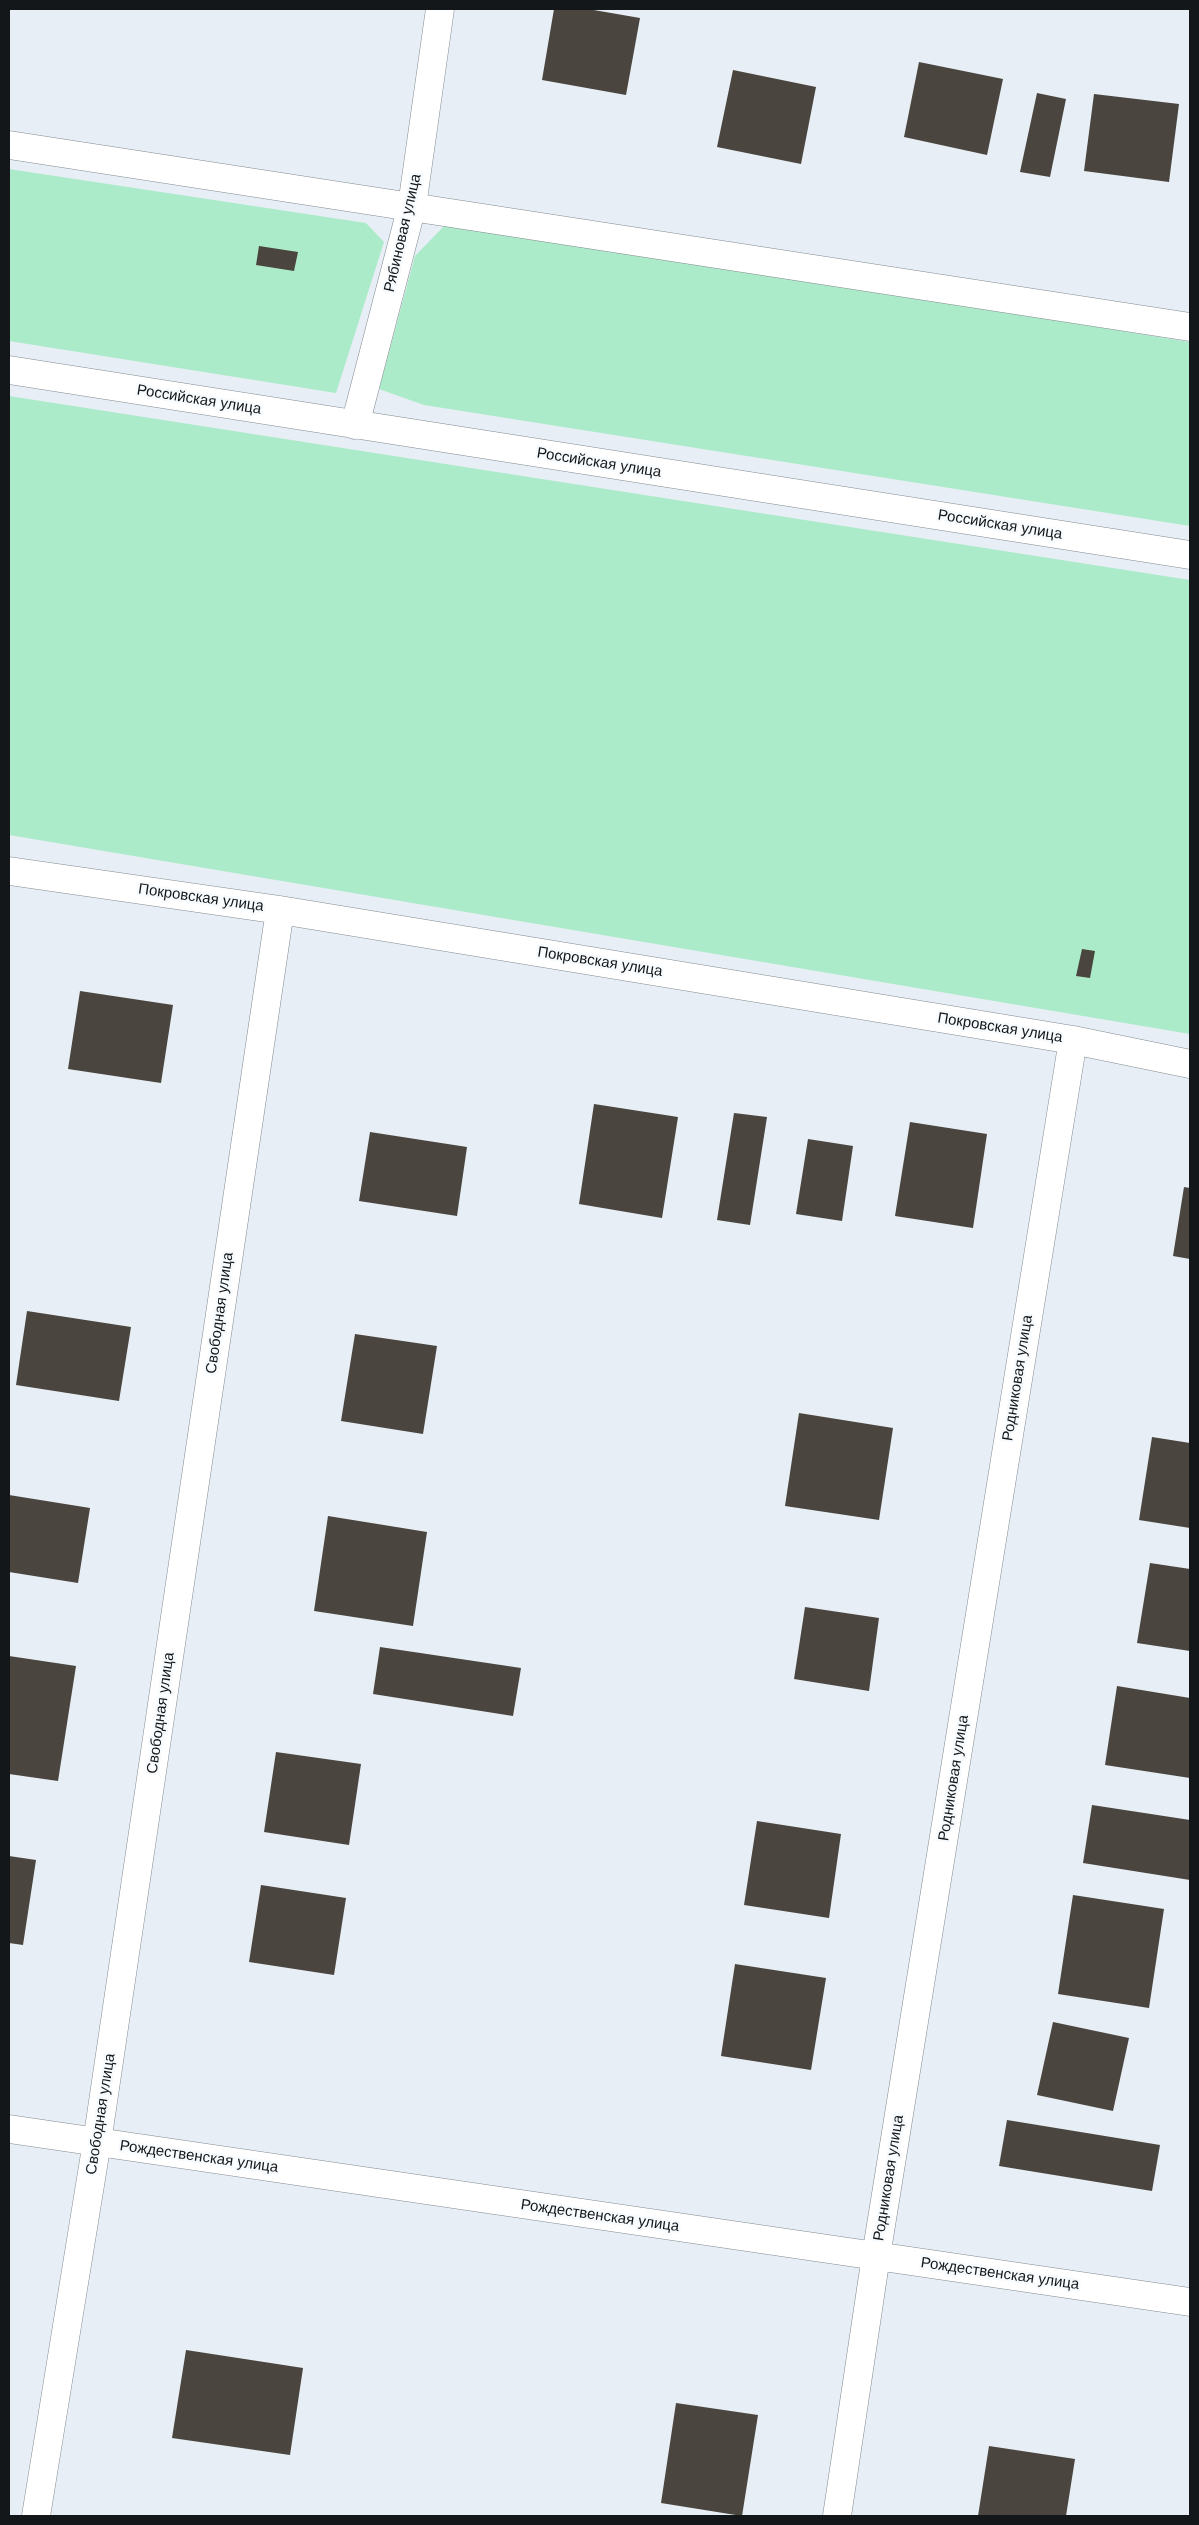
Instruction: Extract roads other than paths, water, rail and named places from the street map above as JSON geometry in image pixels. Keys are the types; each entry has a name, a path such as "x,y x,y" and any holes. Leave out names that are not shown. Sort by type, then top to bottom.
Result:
{"street":[{"name":"Рябиновая улица","path":"355,425 412,206 440,9"},
{"path":"9,144 1190,327"},
{"name":"Российская улица","path":"9,370 1190,555"},
{"name":"Покровская улица","path":"9,871 280,910 1073,1040 1190,1064"},
{"name":"Свободная улица","path":"36,2516 97,2142 280,910"},
{"name":"Родниковая улица","path":"837,2516 876,2256 1073,1040"},
{"name":"Рождественская улица","path":"9,2129 1190,2302"}]}
